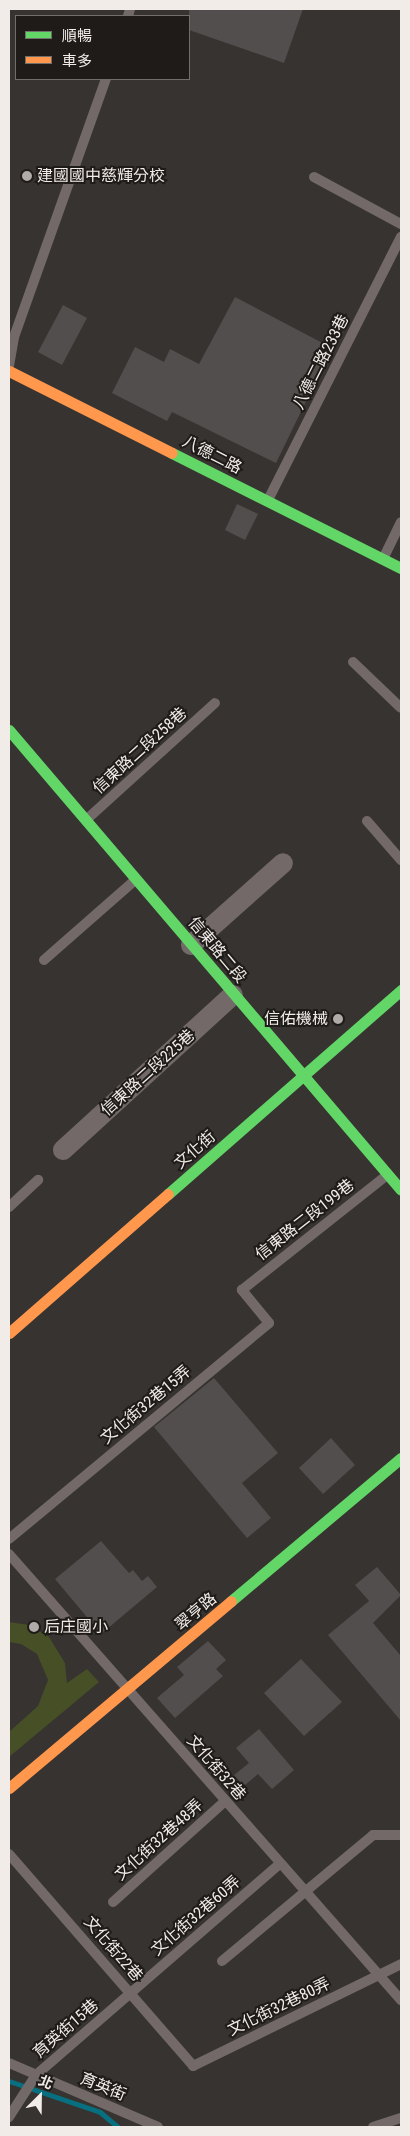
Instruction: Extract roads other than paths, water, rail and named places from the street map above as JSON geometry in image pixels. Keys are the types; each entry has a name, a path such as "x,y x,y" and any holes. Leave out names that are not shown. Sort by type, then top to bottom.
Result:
{"street":[{"name":"八德二路","path":"9,371 401,568"},
{"name":"信東路二段","path":"9,730 401,1190"},
{"path":"191,945 283,863"},
{"name":"文化街","path":"9,1333 304,1078 401,990"},
{"name":"信東路二段225巷","path":"63,1150 233,995"},
{"name":"翠亨路","path":"9,1788 128,1691 401,1458"}],"lane":[{"path":"9,366 14,337 106,80"},
{"path":"314,177 401,224"},
{"name":"八德二路233巷","path":"268,501 401,237"},
{"path":"383,558 401,522"},
{"path":"353,662 401,708"},
{"name":"信東路二段258巷","path":"86,821 215,703"},
{"path":"367,821 401,860"},
{"path":"44,960 135,879"},
{"name":"信東路二段199巷","path":"242,1290 388,1174"},
{"path":"9,1207 38,1180"},
{"name":"文化街32巷15弄","path":"9,1538 269,1323 242,1290"},
{"name":"文化街32巷","path":"9,1554 401,2000"},
{"name":"文化街32巷48弄","path":"113,1902 225,1801"},
{"path":"222,1961 304,1890 372,1835 401,1835"},
{"name":"文化街22巷","path":"9,1854 131,1992 193,2066"},
{"name":"文化街32巷60弄","path":"131,1992 280,1864"},
{"name":"文化街32巷80弄","path":"193,2066 401,1964"},
{"name":"育英街15巷","path":"9,2117 30,2083 131,1992"},
{"name":"育英街","path":"9,2063 30,2083 158,2127"},
{"path":"373,2127 401,2118"}],"waterway":[{"path":"9,2081 100,2112 118,2127"}],"place":[{"name":"建國國中慈輝分校","path":"27,176"},
{"name":"信佑機械","path":"338,1019"},
{"name":"后庄國小","path":"34,1627"}]}
